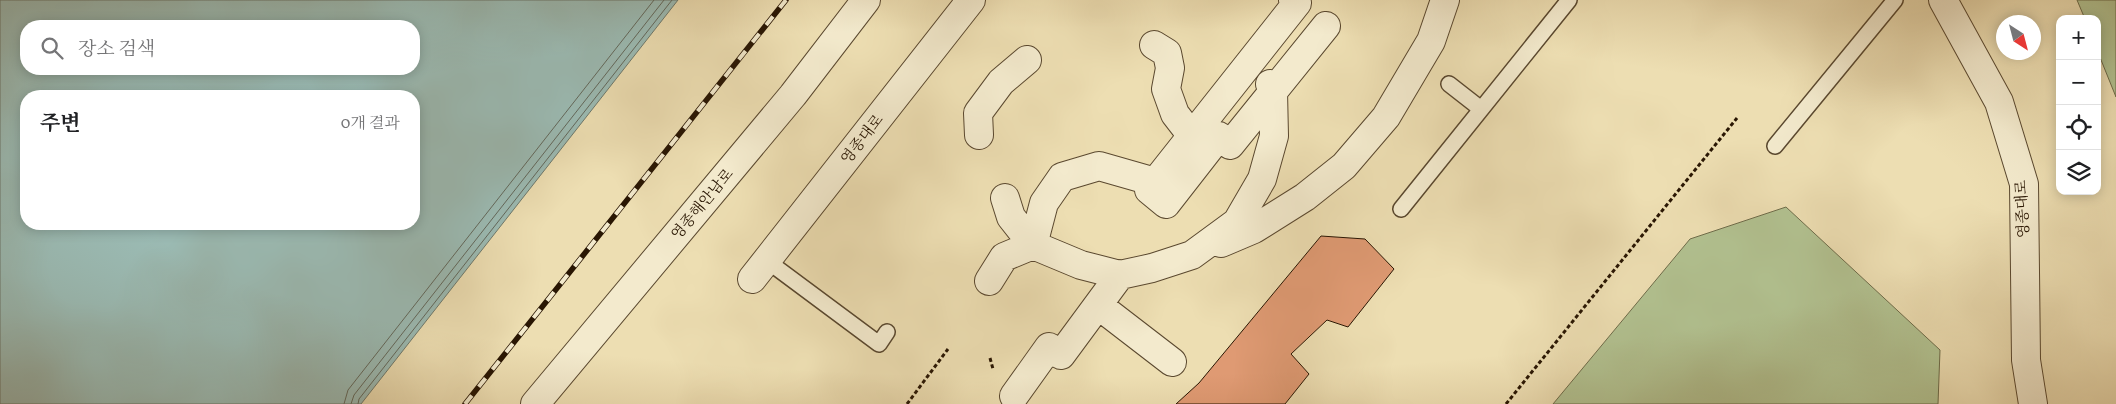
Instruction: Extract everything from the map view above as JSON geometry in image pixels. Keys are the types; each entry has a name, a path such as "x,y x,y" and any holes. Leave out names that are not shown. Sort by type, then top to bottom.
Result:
{"street":[{"name":"영종해안남로","path":"535,404 793,95 866,0"},
{"name":"영종대로","path":"759,270 971,0"},
{"path":"1293,0 1297,3 1254,47 1192,136 1149,190 1166,204 1219,136 1230,145 1326,26"},
{"name":"영종대로","path":"1943,0 1999,102 2024,184 2026,360 2034,404"},
{"path":"1005,198 1011,217 1033,245 1081,266 1120,275 1152,268 1192,255 1254,229 1306,197 1344,166 1386,117 1431,41 1446,1"},
{"path":"1154,45 1167,53 1170,68 1166,89 1175,114 1192,136"},
{"path":"1192,255 1237,222 1262,179 1274,136 1273,90 1254,47"},
{"path":"979,135 978,113 1001,82 1027,60"},
{"path":"1033,245 1044,203 1062,178 1099,166 1155,182"},
{"path":"989,281 1004,257 1033,245"},
{"path":"1014,396 1049,347 1061,355 1120,275"},
{"path":"1098,305 1172,362"}],"lane":[{"path":"1401,209 1569,0"},
{"path":"1775,146 1895,0"},
{"path":"1449,84 1482,109"},
{"path":"759,270 879,344 887,332"}],"path":[{"path":"1506,404 1736,118"},
{"path":"907,404 948,349"}],"green space":[{"path":"2077,0 2116,0 2116,97 2101,60 2101,15 2083,15"},
{"path":"1786,207 1940,350 1938,404 1553,404 1690,239"}],"water":[{"path":"0,0 678,0 361,404 0,404"}],"building":[{"path":"1321,236 1365,239 1394,269 1348,327 1327,320 1291,354 1309,374 1285,404 1176,404 1199,383"}],"railway":[{"path":"465,404 786,0"}]}
